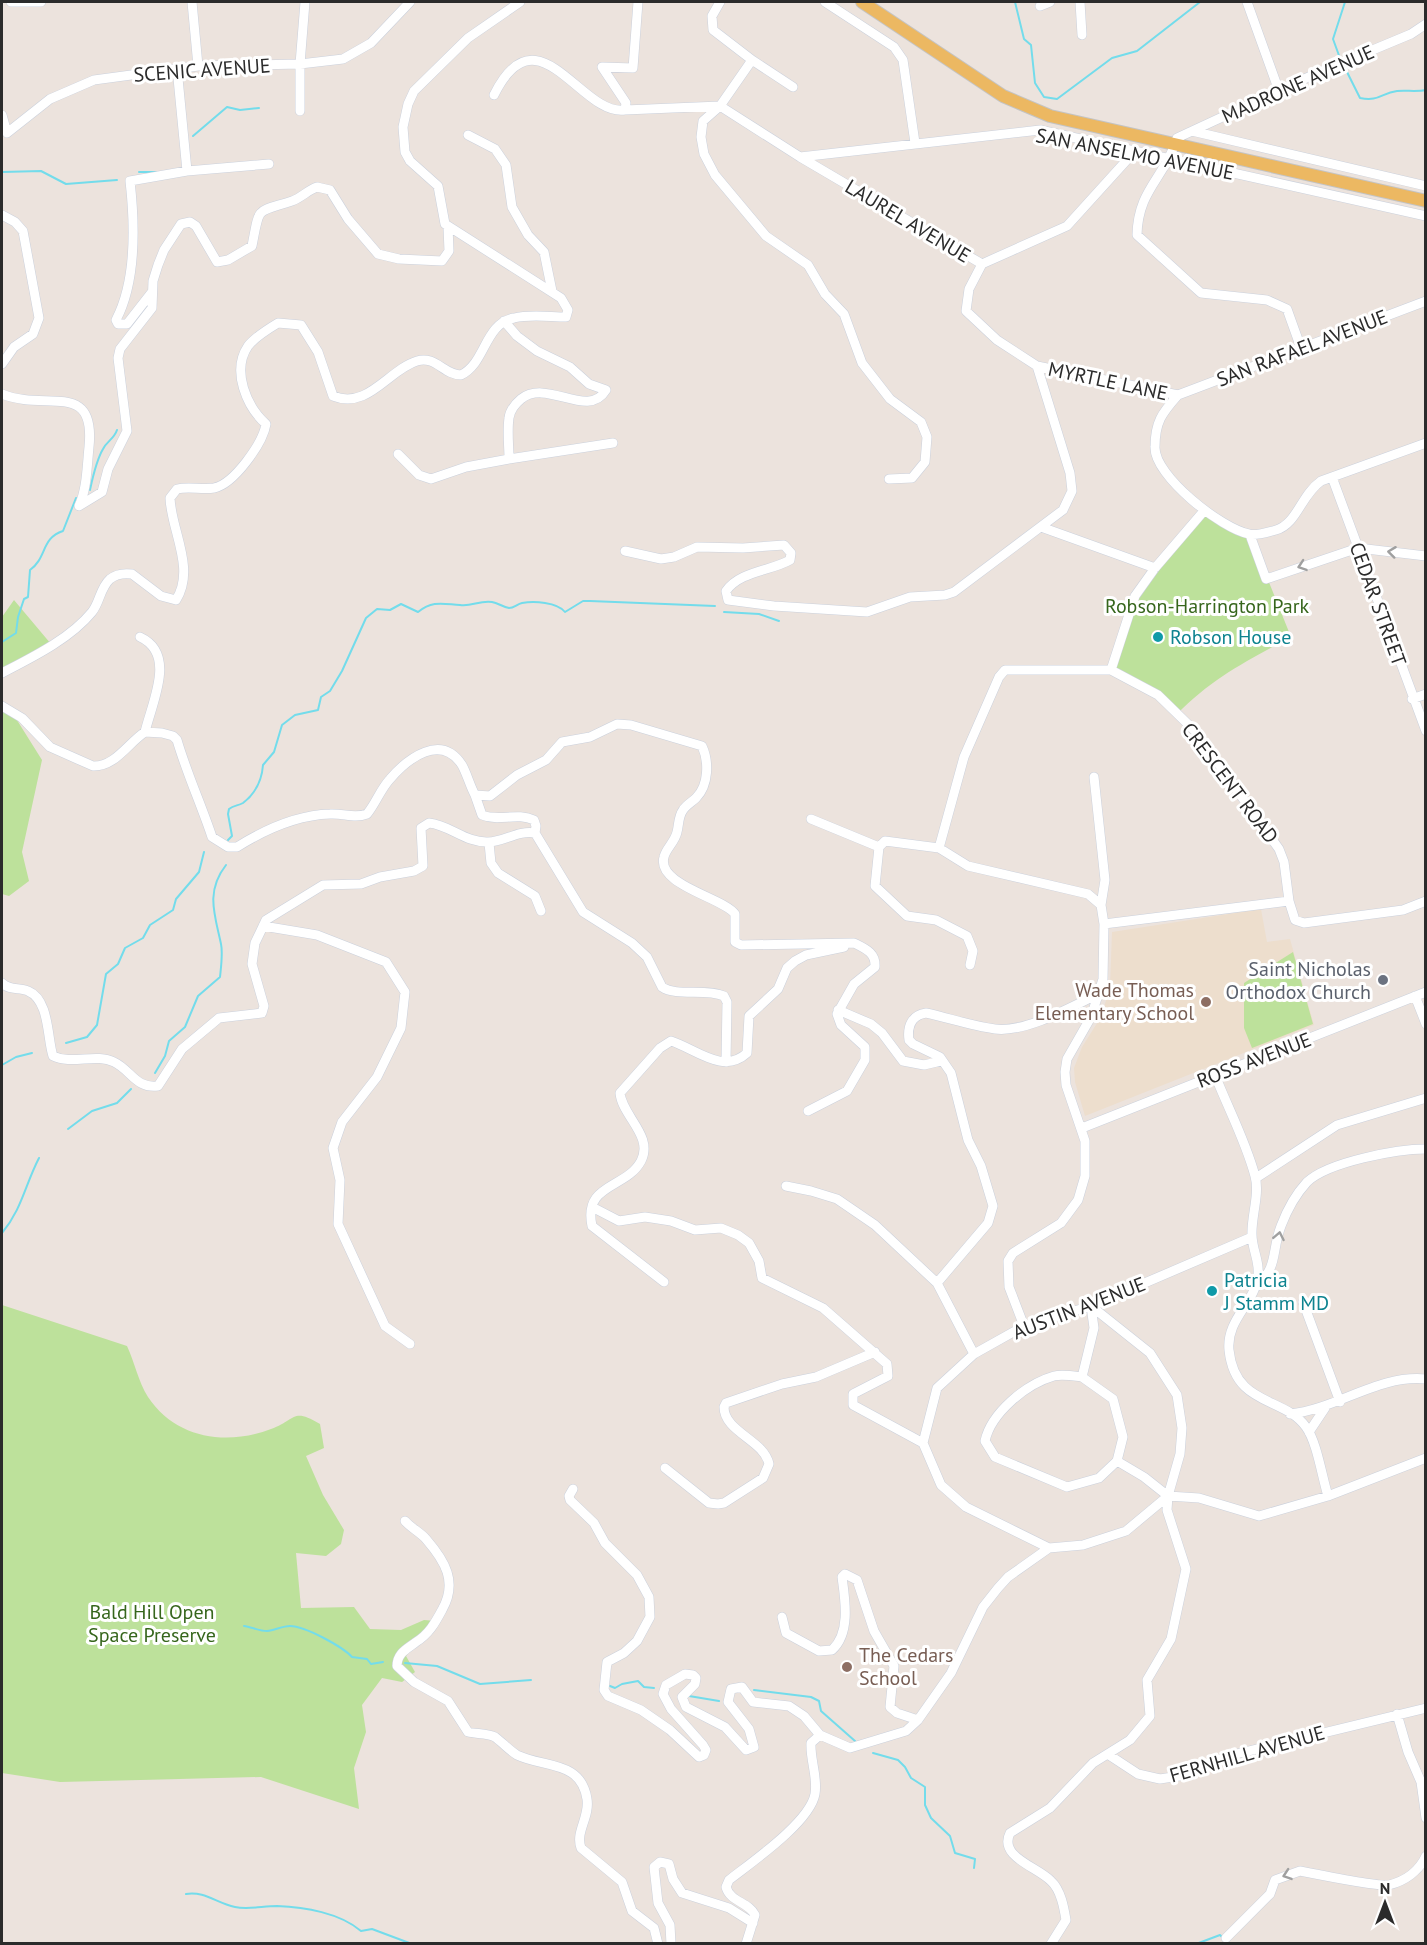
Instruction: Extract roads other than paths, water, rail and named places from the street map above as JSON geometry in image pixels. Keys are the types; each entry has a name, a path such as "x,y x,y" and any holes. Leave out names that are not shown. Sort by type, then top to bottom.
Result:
{"main road":[{"path":"862,2 1023,107 1050,116 1425,201"}],"street":[{"path":"11,2 41,2"},
{"path":"192,2 198,66"},
{"path":"300,111 300,64 306,17 305,2"},
{"name":"SCENIC AVENUE","path":"2,115 7,133 50,99 94,80 198,66 332,62 354,54 378,37 410,2"},
{"path":"2,673 51,644 77,625 92,612 104,587 116,576 132,574 161,596 176,600 183,581 182,553 170,498 177,489 222,485 239,470 264,436 266,424 256,416 246,397 243,383 243,356 252,341 271,328 286,322 301,325 318,352 333,396 346,398 371,392 418,360 433,361 455,375 465,373 479,357 493,331 504,321 515,318 566,317 565,303 552,291 448,227 443,221 438,186 410,161 405,152 403,127 408,104 414,91 468,38 520,2"},
{"path":"625,110 626,103 602,67 633,68 638,2"},
{"path":"720,2 712,16 713,30 752,60 793,87"},
{"path":"825,2 894,47 903,60 915,143"},
{"path":"1040,6 1050,2"},
{"path":"1080,2 1082,35"},
{"path":"1246,2 1279,91"},
{"name":"MADRONE AVENUE","path":"1175,145 1177,138 1411,34 1425,24"},
{"path":"494,95 508,70 524,60 539,62 555,69 611,109 720,106"},
{"path":"752,60 720,106 709,114 701,129 704,154 715,175 766,236 808,265 825,294 844,314 862,363 890,399 915,415 925,429 927,452 922,469 912,478 889,479"},
{"path":"177,68 186,171"},
{"name":"LAUREL AVENUE","path":"720,106 800,157 982,264 969,289 966,311 997,340 1037,366"},
{"name":"SAN ANSELMO AVENUE","path":"800,157 1040,130 1425,216"},
{"path":"1192,131 1425,186"},
{"path":"468,135 495,149 506,165 512,207 528,235 544,252 552,291"},
{"path":"1175,145 1171,159 1142,201 1137,235 1201,293 1266,300 1287,309 1301,348"},
{"path":"982,264 1067,226 1136,152"},
{"path":"152,292 133,319 127,324 118,324 116,320 129,286 135,223 130,182 186,171 269,164"},
{"path":"2,394 18,400 68,401 84,409 90,428 85,485 79,506 102,492 108,469 125,437 126,412 118,358 120,349 152,308 152,292 164,250 181,224 190,222 196,226 217,262 223,262 252,246 255,222 267,208 297,199 317,187 330,190 339,208 367,244 388,258 442,261 449,251 448,227"},
{"path":"2,215 15,222 23,231 39,318 35,331 14,347 2,364"},
{"name":"SAN RAFAEL AVENUE","path":"1178,395 1425,301"},
{"path":"504,321 517,336 537,351 570,367 582,380 606,390 599,397 579,401 547,391 529,393 511,410 508,418 509,459"},
{"path":"626,551 661,559 674,558 697,547 743,548 784,545 791,554 790,560 763,568 726,591 728,600 774,606 867,612 910,597 954,592 1041,528 1067,505 1072,482 1037,366"},
{"name":"MYRTLE LANE","path":"1037,366 1178,395"},
{"path":"1178,395 1160,416 1154,450 1169,477 1203,512 1250,535 1283,527 1295,516 1310,489 1332,477 1425,443"},
{"path":"398,454 419,475 431,479 466,467 613,443"},
{"name":"CEDAR STREET","path":"1332,477 1425,731"},
{"path":"1111,670 1135,596 1155,568 1203,512"},
{"path":"1041,528 1155,568"},
{"path":"1250,535 1266,579 1358,548 1425,556"},
{"path":"2,705 22,718 50,747 93,766 112,761 145,732 161,666 156,649 140,637"},
{"name":"CRESCENT ROAD","path":"939,848 967,747 1003,671 1111,670 1158,695 1195,731 1279,849 1284,862 1289,901"},
{"path":"1412,699 1425,694"},
{"path":"475,795 490,796 517,775 546,760 562,742 590,738 617,724 631,725 693,741 702,746 706,753 705,783 697,797 681,812 674,840 664,855 663,861 668,870 697,895 730,907 735,914 733,936 735,942 741,945 854,943 870,951 875,959 875,967 854,984 838,1010 841,1025 864,1047 865,1060 847,1091 808,1111"},
{"path":"145,732 162,732 177,740 182,763 203,805 212,837 228,847 237,847 290,821 330,814 357,818 367,814 389,780 418,754 430,749 440,749 449,753 461,765 482,815 491,819 526,816 534,820 535,833 583,912 632,943 647,957 662,987 679,991 706,991 724,996 727,1002 726,1062"},
{"path":"1024,1326 1009,1287 1008,1261 1013,1253 1061,1223 1078,1200 1086,1159 1082,1128 1066,1086 1065,1072 1067,1059 1091,1017 1100,993 1104,924 1101,905 1105,880 1094,777"},
{"path":"811,819 879,847"},
{"path":"2,983 14,990 28,991 36,997 50,1029 53,1056 72,1061 114,1062 141,1085 158,1086 182,1049 219,1018 262,1013 264,1006 252,964 253,951 263,926 281,909 323,885 361,884 423,866 421,828 429,823 471,840 489,843 527,832 535,833"},
{"path":"970,964 973,951 967,936 936,920 907,916 875,886 879,847 885,841 895,840 939,848 968,866 1088,894 1101,905"},
{"path":"489,843 491,863 498,873 535,896 541,911"},
{"path":"1104,924 1289,901 1295,920 1304,923 1403,910 1425,901"},
{"path":"263,926 317,935 386,962 405,992 401,1028 378,1077 342,1122 333,1148 340,1180 338,1224 385,1326 410,1344"},
{"path":"664,1282 592,1226 592,1207 598,1193 628,1174 641,1161 644,1144 637,1126 621,1106 620,1093 660,1048 671,1041 715,1062 741,1059 747,1053 749,1016 778,989 787,968 806,955 854,943"},
{"name":"ROSS AVENUE","path":"1082,1128 1425,992"},
{"path":"937,1283 993,1215 991,1198 981,1166 968,1140 951,1073 936,1054 909,1040 911,1021 918,1015 926,1013 996,1029 1014,1028 1038,1021 1100,993"},
{"path":"1415,996 1425,1024"},
{"path":"838,1010 871,1024 882,1033 903,1061 924,1065 941,1061"},
{"path":"1215,1075 1256,1178 1251,1237 1257,1262 1256,1287"},
{"path":"1256,1178 1337,1125 1425,1098"},
{"path":"1328,1496 1309,1432 1302,1422 1259,1398 1242,1384 1229,1350 1231,1332 1238,1313 1256,1287 1269,1274 1275,1259 1280,1228 1292,1202 1308,1181 1338,1167 1375,1155 1425,1149"},
{"path":"786,1186 837,1199 875,1225 937,1283 974,1354"},
{"path":"592,1207 619,1221 645,1217 671,1221 695,1230 722,1228 750,1243 759,1261 762,1278 824,1308 888,1364 888,1376 858,1389 853,1394 853,1405 923,1443 941,1485 953,1497 986,1518 1049,1548"},
{"name":"AUSTIN AVENUE","path":"923,1443 937,1388 974,1354 1024,1326 1091,1306 1251,1237"},
{"path":"1257,1262 1275,1259"},
{"path":"1303,1302 1340,1401"},
{"path":"1082,1377 1094,1328 1091,1306"},
{"path":"1051,1944 1066,1920 1064,1906 1053,1882 1015,1856 1007,1847 1006,1839 1010,1833 1050,1808 1093,1763 1130,1740 1150,1716 1147,1680 1156,1661 1168,1645 1179,1606 1185,1569 1167,1510 1168,1496 1180,1454 1182,1428 1177,1395 1150,1353 1091,1306"},
{"path":"665,1468 709,1503 724,1503 763,1478 769,1464 761,1450 725,1416 726,1403 782,1384 816,1377 875,1352"},
{"path":"1055,1376 1082,1377 1113,1399 1123,1437 1117,1461 1099,1478 1067,1487 995,1457 985,1441 988,1428 1005,1407 1029,1388 1055,1376"},
{"path":"1290,1414 1324,1408 1387,1382 1414,1378 1425,1379"},
{"path":"1309,1432 1324,1408"},
{"path":"1117,1461 1144,1477 1168,1496 1199,1498 1259,1516 1328,1496 1425,1458"},
{"path":"573,1489 569,1496 570,1500 594,1523 605,1543 637,1575 649,1598 650,1617 637,1641 624,1653 607,1662 604,1690 608,1696 641,1710 670,1730 699,1757 704,1755 706,1750 671,1709 663,1694 666,1684 686,1674 693,1675 696,1678 695,1684 682,1697 686,1707 725,1727 746,1749 754,1747 753,1739 728,1702 731,1689 737,1686 742,1687 753,1702 789,1706 804,1716 820,1735 855,1748 906,1731 918,1720 951,1672 984,1607 1008,1576 1049,1548 1083,1545 1126,1531 1168,1496"},
{"path":"405,1521 413,1530 425,1537 447,1570 451,1584 449,1599 431,1630 401,1653 397,1666 414,1682 448,1701 468,1732 495,1737 519,1755 555,1763 576,1776 588,1800 587,1818 579,1837 580,1848 622,1882 632,1911 654,1928 658,1944"},
{"path":"782,1617 786,1633 819,1650 832,1650 840,1640 844,1626 845,1599 842,1577 845,1575 856,1580 874,1631 894,1666 890,1707 897,1713 918,1720"},
{"name":"FERNHILL AVENUE","path":"1109,1755 1138,1774 1160,1779 1179,1776 1232,1755 1425,1708"},
{"path":"1397,1714 1408,1752 1420,1771 1425,1818"},
{"path":"746,1944 753,1923 752,1910 734,1899 726,1887 729,1880 795,1827 810,1807 816,1784 811,1743 820,1735"},
{"path":"1226,1938 1270,1894 1275,1880 1288,1873 1300,1871 1387,1886 1404,1880 1416,1871 1425,1856"},
{"path":"671,1944 670,1925 658,1903 658,1880 654,1867 660,1862 669,1864 674,1880 682,1893 729,1908 753,1923"}],"waterway":[{"path":"1015,2 1024,39 1031,45 1035,83 1044,97 1057,99 1112,58 1137,51 1200,2"},
{"path":"1341,61 1333,39 1345,2"},
{"path":"1344,66 1360,98 1376,98 1397,91 1426,90"},
{"path":"193,136 227,107 240,110 259,108"},
{"path":"2,172 41,171 66,184 117,180"},
{"path":"139,172 157,172"},
{"path":"90,490 101,454 117,430"},
{"path":"2,642 16,633 18,617 24,599 28,597 30,570 39,560 51,538 63,531 76,498"},
{"path":"228,840 232,836 229,809 243,803 255,790 260,781 263,765 274,752 282,725 295,715 318,710 321,697 330,691 342,671 366,618 377,609 390,610 401,604 418,612 433,604 464,605 488,602 509,608 533,602 557,606 565,612 583,601 715,606"},
{"path":"724,612 759,614 779,621"},
{"path":"66,1043 87,1037 97,1025 106,974 118,964 125,948 143,938 150,925 173,910 176,899 199,872 204,852"},
{"path":"155,1073 165,1056 169,1041 185,1027 198,996 220,977 222,948 213,904 216,885 226,865"},
{"path":"2,1065 16,1057 32,1053"},
{"path":"68,1129 92,1111 117,1103 131,1089"},
{"path":"2,1233 19,1206 39,1158"},
{"path":"244,1626 267,1631 287,1626 305,1629 341,1648 352,1657 367,1659 371,1664 383,1662"},
{"path":"405,1663 437,1666 480,1684 531,1680"},
{"path":"610,1686 615,1688 638,1681 644,1687 654,1688"},
{"path":"754,1690 811,1697 819,1701 821,1711 855,1741"},
{"path":"689,1696 719,1701"},
{"path":"873,1753 898,1760 911,1778 925,1787 925,1805 931,1818 950,1836 955,1853 975,1859 974,1868"},
{"path":"186,1894 199,1894 240,1908 277,1906 333,1915 361,1931 372,1929 412,1944"},
{"path":"1196,1944 1220,1935 1229,1944"}],"place":[{"name":"Robson House","path":"1158,637"},
{"name":"Saint Nicholas Orthodox Church","path":"1383,980"},
{"name":"Wade Thomas Elementary School","path":"1206,1002"},
{"name":"Patricia J Stamm MD","path":"1212,1291"},
{"name":"The Cedars School","path":"847,1667"}],"park label":[{"name":"Robson-Harrington Park","path":"1207,606"},
{"name":"Bald Hill Open Space Preserve","path":"152,1624"}]}
